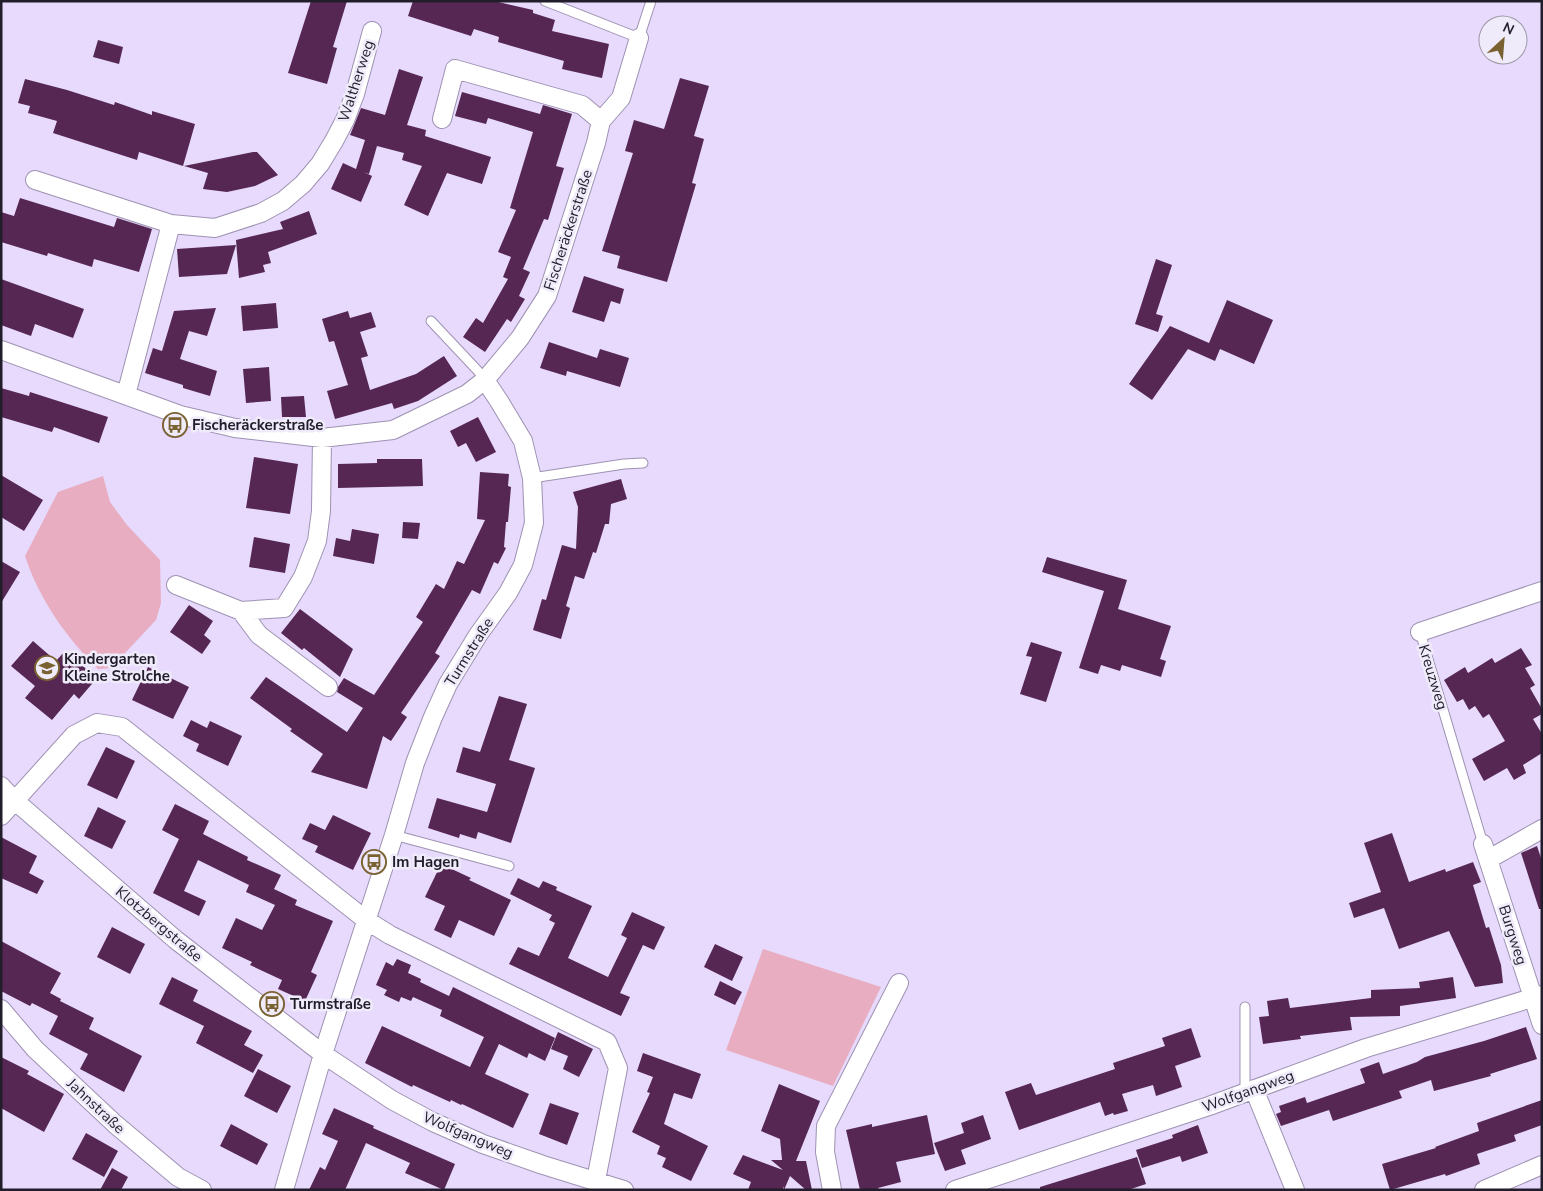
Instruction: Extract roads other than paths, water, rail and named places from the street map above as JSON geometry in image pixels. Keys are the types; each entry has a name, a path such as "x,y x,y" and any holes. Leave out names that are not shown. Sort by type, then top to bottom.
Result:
{"street":[{"name":"Waltherweg","path":"35,180 171,224 215,228 261,213 283,201 303,184 320,164 345,120 355,94 372,31"},
{"name":"Fischeräckerstraße","path":"1,350 180,414 235,428 322,438 393,430 467,394 485,380 520,338 547,296 601,121 621,98 640,38"},
{"path":"442,120 455,69 582,105 601,121"},
{"path":"126,395 171,224"},
{"name":"Turmstraße","path":"284,1190 323,1054 394,835 415,763 448,684 478,635 508,592 523,565 534,523 532,478 523,441 485,380"},
{"path":"176,585 241,612 284,608 303,577 317,541 320,511 322,438"},
{"name":"Kreuzweg","path":"1420,632 1542,591"},
{"path":"241,612 259,635 328,687"},
{"path":"1,816 74,735 97,723 122,727 366,920 390,935 607,1042 618,1068 596,1180"},
{"name":"Klotzbergstraße","path":"1,786 14,800 176,940 323,1054"},
{"path":"1486,852 1542,829"},
{"name":"Burgweg","path":"1486,852 1537,996 1542,1025"},
{"path":"832,1190 825,1152 826,1126 899,983"},
{"name":"Wolfgangweg","path":"955,1190 986,1186 1366,1048 1537,996"},
{"name":"Jahnstraße","path":"1,1009 35,1049 115,1124 178,1177 202,1190"},
{"name":"Wolfgangweg","path":"323,1054 392,1100 433,1122 483,1144 624,1190"},
{"path":"1250,1091 1295,1190"},
{"path":"1484,1190 1542,1165"}],"lane":[{"path":"545,1 640,38 651,1"},
{"path":"431,321 485,380"},
{"path":"532,478 624,464 643,463"},
{"name":"Kreuzweg","path":"1420,632 1486,852"},
{"path":"394,835 509,866"},
{"path":"1245,1007 1250,1091"}],"place":[{"name":"Fischeräckerstraße","path":"175,425"},
{"name":"Kindergarten Kleine Strolche","path":"47,668"},
{"name":"Im Hagen","path":"374,862"},
{"name":"Turmstraße","path":"272,1004"}]}
